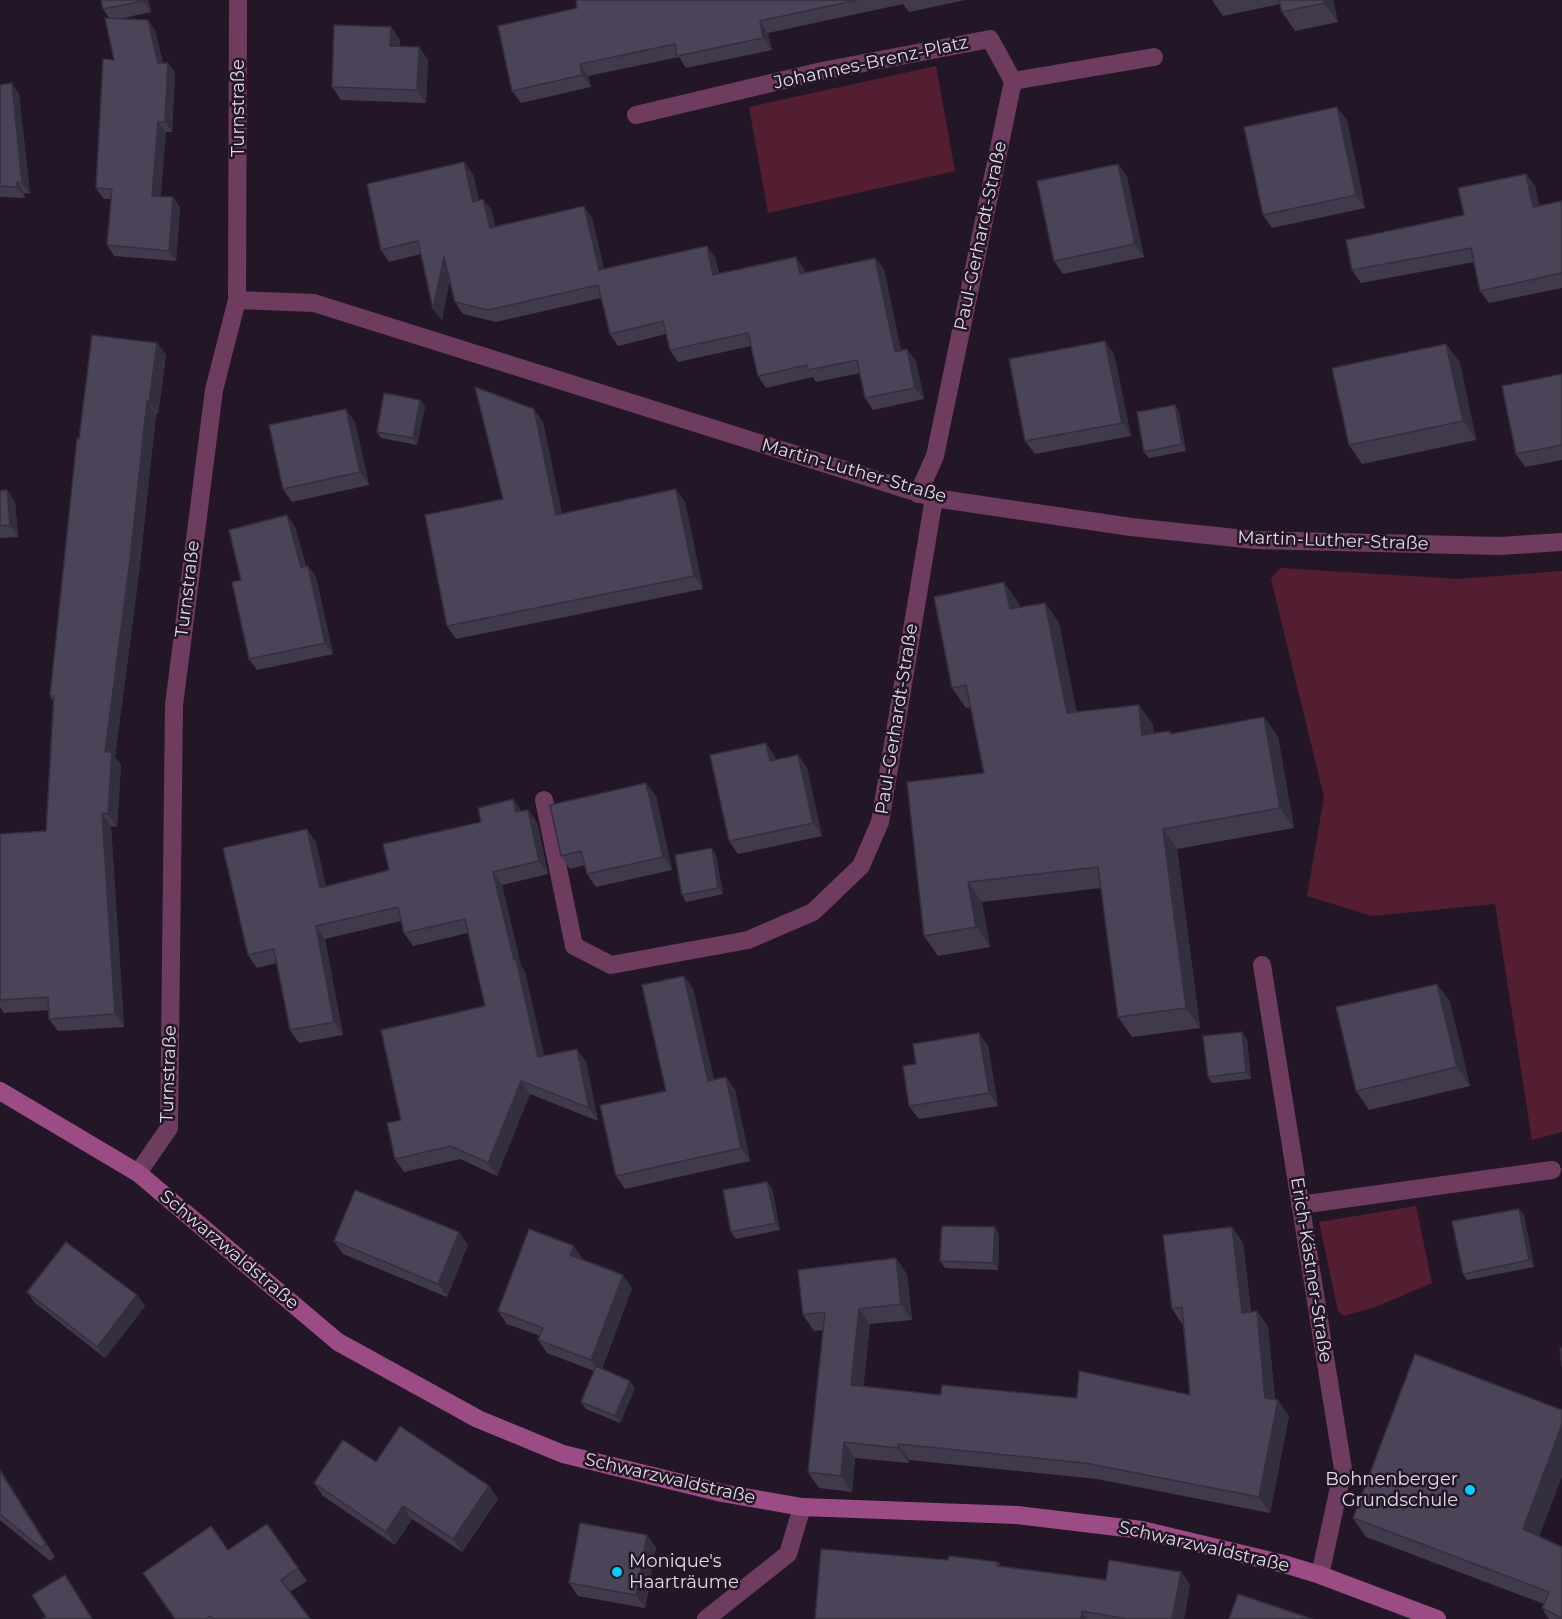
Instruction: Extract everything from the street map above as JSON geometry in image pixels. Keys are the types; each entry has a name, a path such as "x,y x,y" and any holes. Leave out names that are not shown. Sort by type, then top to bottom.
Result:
{"street":[{"name":"Turnstraße","path":"138,1173 169,1128 174,705 214,390 237,300 238,0"},
{"name":"Johannes-Brenz-Platz","path":"636,115 822,71 990,39 1013,81"},
{"path":"1013,81 1154,57"},
{"name":"Paul-Gerhardt-Straße","path":"544,800 574,946 611,965 748,940 813,912 861,866 880,822 926,496 1013,81"},
{"name":"Martin-Luther-Straße","path":"237,300 314,303 926,496 1131,527 1255,540 1499,546 1562,542"},
{"name":"Erich-Kästner-Straße","path":"1262,965 1343,1470 1320,1575"},
{"name":"Schwarzwaldstraße","path":"0,1090 138,1173 338,1342 478,1419 563,1455 722,1493 802,1507 1017,1515 1142,1530 1284,1564 1320,1575 1437,1619"},
{"path":"1300,1206 1552,1170"},
{"path":"706,1619 788,1554 802,1507"}],"shaded area":[{"path":"936,66 955,171 768,213 749,107"},
{"path":"1280,568 1458,579 1562,571 1562,1132 1532,1140 1495,904 1372,916 1307,896 1324,797 1271,579"},
{"path":"1416,1206 1432,1283 1375,1307 1344,1316 1338,1311 1319,1222"}],"building":[{"path":"101,0 143,0 143,1 103,9"},
{"path":"857,0 760,21 763,38 677,56 675,44 580,64 582,75 512,91 498,26 577,8 576,1"},
{"path":"1279,0 1324,0 1324,3 1282,12"},
{"path":"105,18 148,20 158,63 168,63 165,122 158,122 152,196 173,197 169,251 107,245 112,189 96,188 103,59 114,60"},
{"path":"334,25 391,27 390,46 419,47 417,90 332,87"},
{"path":"12,83 22,183 17,182 17,187 0,186 0,85"},
{"path":"1337,107 1356,195 1263,215 1244,127"},
{"path":"464,162 473,202 483,199 490,228 584,206 599,270 707,246 713,275 796,257 800,274 875,258 895,352 907,349 915,388 865,398 857,360 808,370 807,365 758,376 748,333 670,350 663,321 610,334 598,285 488,310 455,302 444,257 433,309 418,241 381,250 367,184"},
{"path":"1118,164 1135,244 1054,261 1037,181"},
{"path":"1526,174 1533,207 1562,201 1562,273 1480,291 1471,248 1352,270 1346,240 1464,215 1458,188"},
{"path":"92,335 157,343 149,402 147,401 130,560 105,752 112,752 108,814 102,813 115,1014 49,1019 48,997 0,1000 0,834 46,831 54,696 50,696 77,438 79,439"},
{"path":"1105,341 1122,423 1025,441 1009,359"},
{"path":"1446,344 1463,421 1349,445 1332,368"},
{"path":"1562,374 1562,445 1516,454 1502,386"},
{"path":"475,387 534,409 556,515 676,489 694,576 447,626 425,515 503,499"},
{"path":"384,393 420,400 413,438 377,432"},
{"path":"1175,405 1182,444 1144,452 1137,412"},
{"path":"346,409 360,472 283,489 269,425"},
{"path":"7,490 10,525 0,526 0,491"},
{"path":"287,515 301,567 308,566 325,643 249,659 232,582 241,580 229,530"},
{"path":"1004,582 1010,609 1045,603 1067,713 1139,705 1142,735 1170,731 1170,734 1264,717 1280,808 1163,829 1186,1008 1118,1017 1098,867 968,882 976,927 924,936 907,782 984,773 966,685 952,688 934,597"},
{"path":"766,743 770,761 798,755 813,823 729,841 710,755"},
{"path":"646,783 663,857 587,874 581,851 561,856 550,805"},
{"path":"513,799 516,812 528,810 539,861 493,872 514,960 516,959 538,1057 577,1049 589,1108 521,1081 488,1163 451,1146 395,1159 387,1123 401,1120 381,1030 485,1006 465,919 404,933 398,907 316,926 334,1022 290,1030 274,949 248,955 223,848 307,829 320,888 389,870 383,844 481,822 478,808"},
{"path":"712,848 718,888 682,895 675,855"},
{"path":"684,976 708,1081 726,1077 741,1148 616,1176 600,1105 666,1091 642,985"},
{"path":"1437,984 1457,1067 1356,1091 1336,1007"},
{"path":"1242,1032 1246,1072 1208,1077 1203,1036"},
{"path":"979,1033 989,1093 909,1106 903,1066 916,1064 913,1044"},
{"path":"767,1182 776,1223 731,1232 723,1190"},
{"path":"355,1190 459,1232 438,1284 334,1241"},
{"path":"1519,1209 1529,1260 1463,1274 1452,1221"},
{"path":"942,1226 995,1227 993,1263 940,1261"},
{"path":"1232,1227 1242,1313 1257,1311 1265,1398 1278,1400 1259,1497 1085,1463 898,1444 898,1448 844,1442 841,1476 808,1472 825,1312 803,1315 798,1270 896,1258 901,1304 859,1309 851,1385 941,1395 942,1385 1077,1398 1079,1371 1190,1395 1182,1307 1172,1309 1163,1235"},
{"path":"529,1229 574,1246 570,1255 623,1275 591,1360 538,1340 543,1328 498,1311"},
{"path":"66,1242 137,1295 97,1347 27,1292"},
{"name":"Bohnenberger Grundschule","path":"1415,1354 1562,1410 1562,1424 1523,1529 1562,1547 1562,1618 1542,1608 1549,1592 1353,1518"},
{"path":"596,1366 630,1381 615,1416 581,1402"},
{"path":"400,1426 489,1486 453,1539 403,1506 386,1532 314,1483 343,1440 376,1462"},
{"path":"0,1471 46,1544 41,1548 0,1514"},
{"name":"Monique's Haarträume","path":"580,1523 647,1535 636,1595 569,1583"},
{"path":"267,1524 298,1568 281,1580 310,1619 213,1619 210,1616 206,1619 175,1619 143,1573 211,1526 228,1550"},
{"path":"821,1549 948,1560 949,1556 998,1562 997,1566 1106,1580 1109,1560 1181,1572 1172,1619 1127,1619 1082,1611 1081,1619 815,1619"},
{"path":"65,1575 92,1619 42,1619 46,1617 32,1595"},
{"path":"1238,1594 1312,1619 1229,1619"}],"place":[{"name":"Bohnenberger Grundschule","path":"1470,1490"},
{"name":"Monique's Haarträume","path":"617,1572"}]}
